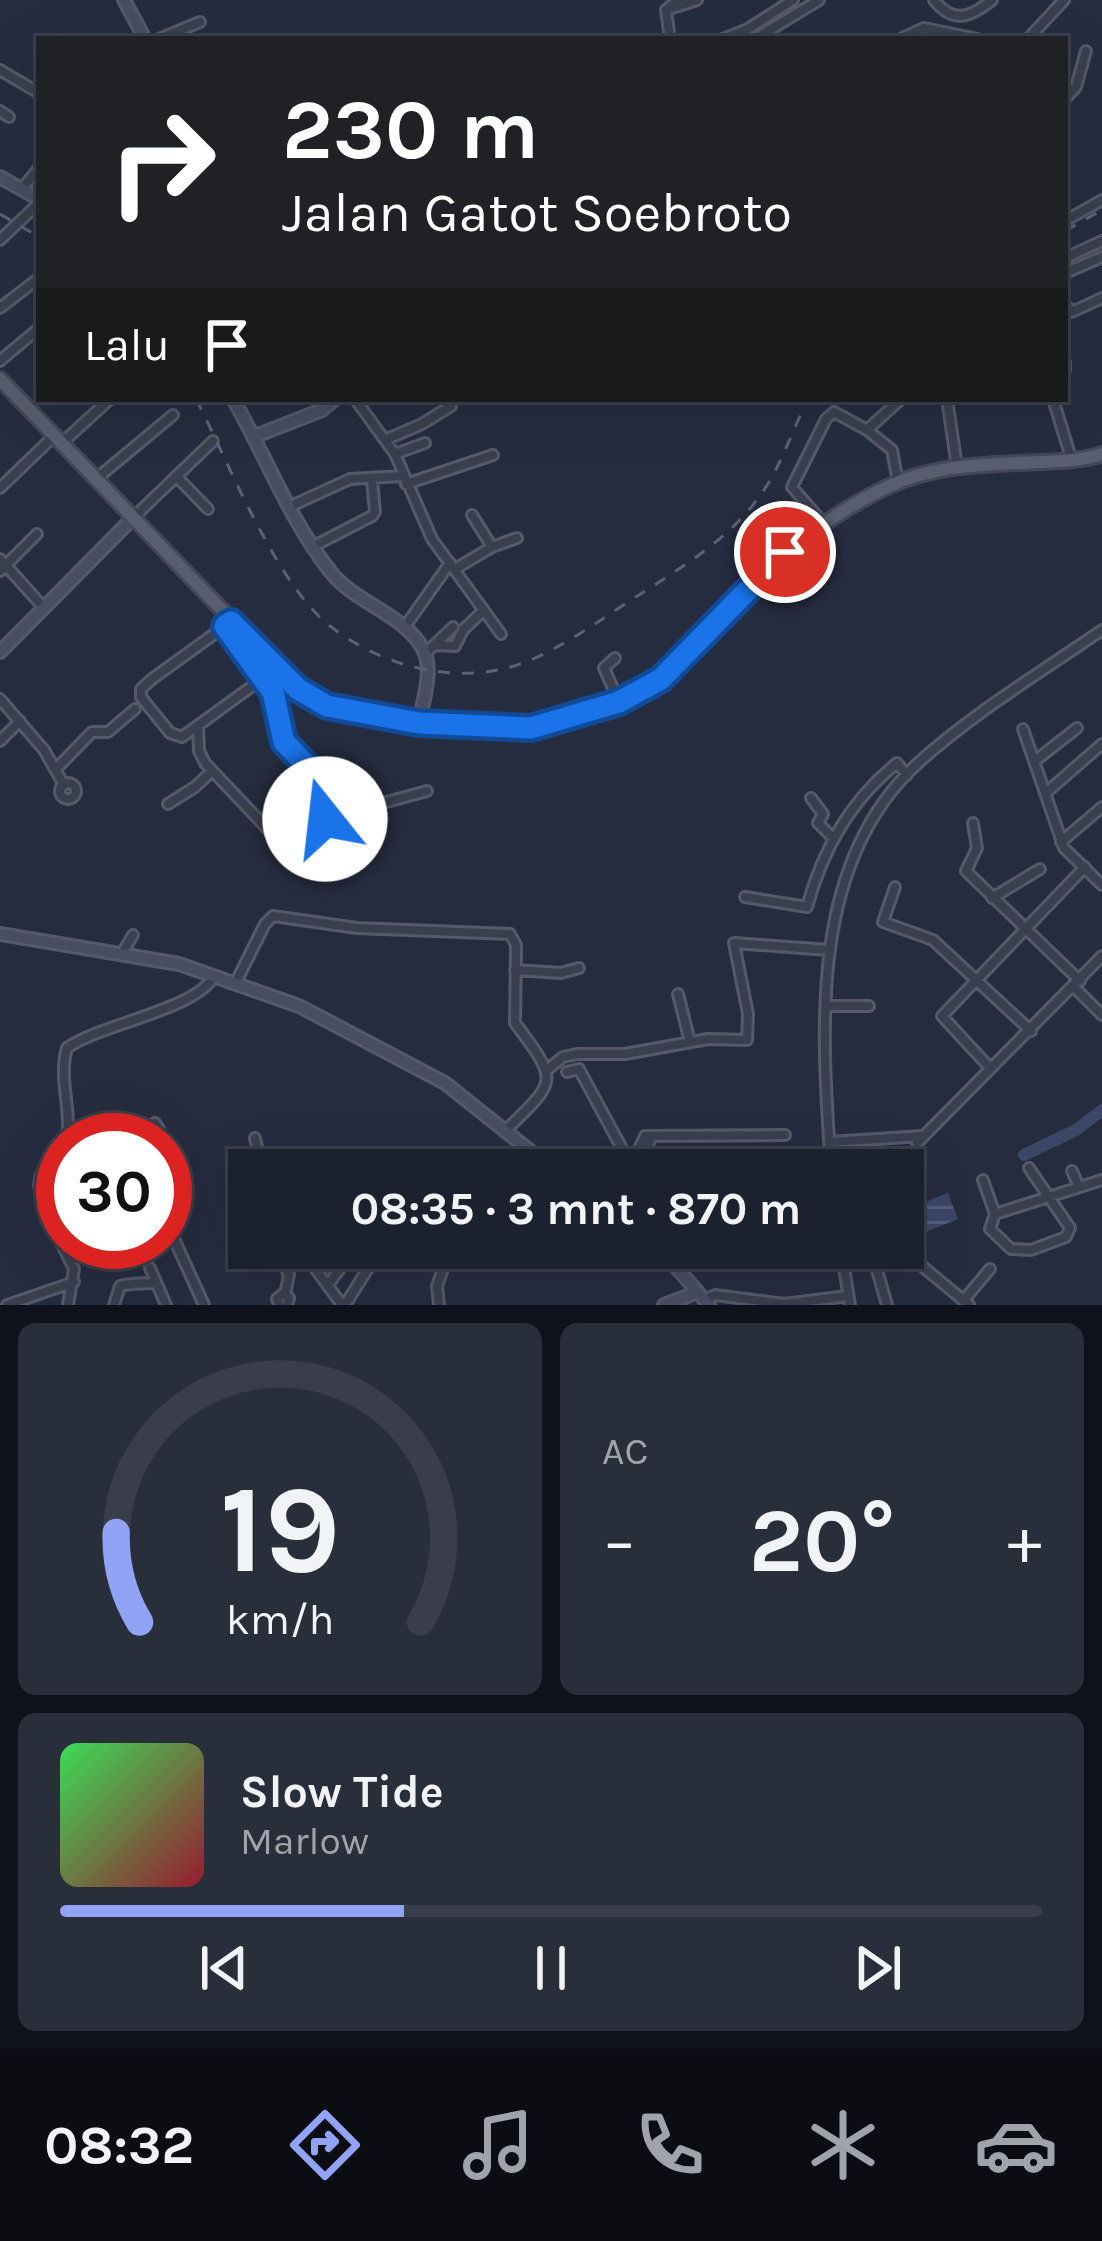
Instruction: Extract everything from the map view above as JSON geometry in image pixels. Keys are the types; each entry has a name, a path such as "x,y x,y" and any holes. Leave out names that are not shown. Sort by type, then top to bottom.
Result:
{"main road":[{"path":"0,379 275,669 316,702 419,723 531,728 619,702 677,665 770,564 898,482 957,467 1072,461 1102,454"}],"street":[{"path":"124,0 143,36"},
{"path":"666,10 678,0"},
{"path":"666,10 697,0"},
{"path":"729,36 794,0"},
{"path":"760,36 819,0"},
{"path":"934,0 955,17 975,13 992,0"},
{"path":"1031,36 1064,0"},
{"path":"666,10 670,36"},
{"path":"166,36 200,22"},
{"path":"907,36 924,28 963,36"},
{"path":"1068,96 1076,87 1086,51"},
{"path":"0,70 36,91"},
{"path":"22,189 36,172"},
{"path":"0,178 36,199"},
{"path":"1068,219 1102,200"},
{"path":"0,240 36,204"},
{"path":"0,223 12,229"},
{"path":"1068,257 1102,241"},
{"path":"1068,272 1102,257"},
{"path":"0,308 36,280"},
{"path":"1068,306 1074,311 1102,298"},
{"path":"0,361 36,331"},
{"path":"0,488 106,402"},
{"path":"235,402 289,507 342,584 430,649 454,646 484,610"},
{"path":"253,437 331,402"},
{"path":"357,402 395,454 432,539 501,634"},
{"path":"385,440 437,415 451,402"},
{"path":"867,430 898,402"},
{"path":"947,402 957,467"},
{"path":"1055,402 1072,461"},
{"path":"825,526 792,487 831,414 836,412 867,430 892,450 898,482"},
{"path":"95,480 172,415"},
{"path":"0,652 213,441"},
{"path":"395,454 425,442"},
{"path":"289,507 350,479 405,480 493,455"},
{"path":"176,476 208,509"},
{"path":"314,546 372,516 372,480"},
{"path":"472,515 493,547"},
{"path":"37,534 2,565 44,608"},
{"path":"404,628 453,566 517,538"},
{"path":"262,679 182,737 172,735 140,693 152,679 228,624 273,692 280,736 320,779 325,819"},
{"path":"419,723 430,649 453,627"},
{"path":"830,1149 829,950 850,866 874,814 945,741 1102,630"},
{"path":"615,658 604,668 619,702"},
{"path":"0,699 64,785"},
{"path":"56,769 92,732 108,732 135,709"},
{"path":"0,741 20,721"},
{"path":"198,727 199,751 212,771 285,842 304,837 325,819 427,791"},
{"path":"1035,761 1077,728"},
{"path":"1023,729 1061,842 1102,884"},
{"path":"1046,792 1102,744"},
{"path":"746,897 806,907 833,838 857,801 897,763 907,775"},
{"path":"167,804 212,771"},
{"path":"811,798 823,814 818,823 833,838"},
{"path":"857,801 874,814"},
{"path":"1061,842 1102,808"},
{"path":"973,823 977,848 966,871 1102,1015"},
{"path":"990,1068 942,1018 1084,868"},
{"path":"992,898 1040,869"},
{"path":"896,886 883,922 933,940 1030,1031"},
{"path":"235,984 273,916 357,928 505,933 515,942 514,1024 547,1070 546,1090 505,1131"},
{"path":"0,934 179,964 318,1015 430,1074 528,1149"},
{"path":"121,955 133,935"},
{"path":"547,1070 572,1055 625,1054 690,1042 748,1039 748,1014 734,943 829,950"},
{"path":"830,1142 920,1139 1102,956"},
{"path":"515,970 560,973 579,968"},
{"path":"68,1113 63,1066 67,1048 153,1014 206,987 214,976"},
{"path":"678,994 690,1042"},
{"path":"828,1006 869,1006"},
{"path":"567,1072 580,1069 621,1149"},
{"path":"638,1149 645,1136 785,1135"},
{"path":"255,1138 257,1149"},
{"path":"983,1180 995,1214 990,1229 1011,1249 1047,1246 1066,1237 1070,1228 1029,1168"},
{"path":"1072,1171 1079,1187"},
{"path":"995,1214 1102,1180"},
{"path":"924,1267 966,1303 990,1269"},
{"path":"68,1305 73,1269"},
{"path":"150,1269 166,1305"},
{"path":"188,1269 204,1305"},
{"path":"282,1303 286,1269"},
{"path":"316,1269 343,1305 367,1269"},
{"path":"328,1285 340,1269"},
{"path":"439,1305 437,1286 443,1269"},
{"path":"677,1269 704,1299"},
{"path":"664,1305 715,1295 784,1304 849,1300 844,1269"},
{"path":"877,1269 887,1305"},
{"path":"7,1305 74,1282"},
{"path":"114,1305 120,1286 156,1283"}],"water":[{"path":"948,1193 958,1219 924,1233 924,1203"}],"waterway":[{"path":"1024,1155 1076,1130 1102,1110"}],"railway":[{"path":"1068,229 1102,210"},
{"path":"0,214 36,235"},
{"path":"197,402 273,553 310,607 351,640 396,662 471,673 520,664 551,650 719,540 766,486 807,402"}],"route":[{"path":"325,819 320,779 280,736 273,692 225,626 231,622 275,669 327,706 419,723 531,728 619,702 661,679 785,552"}]}
